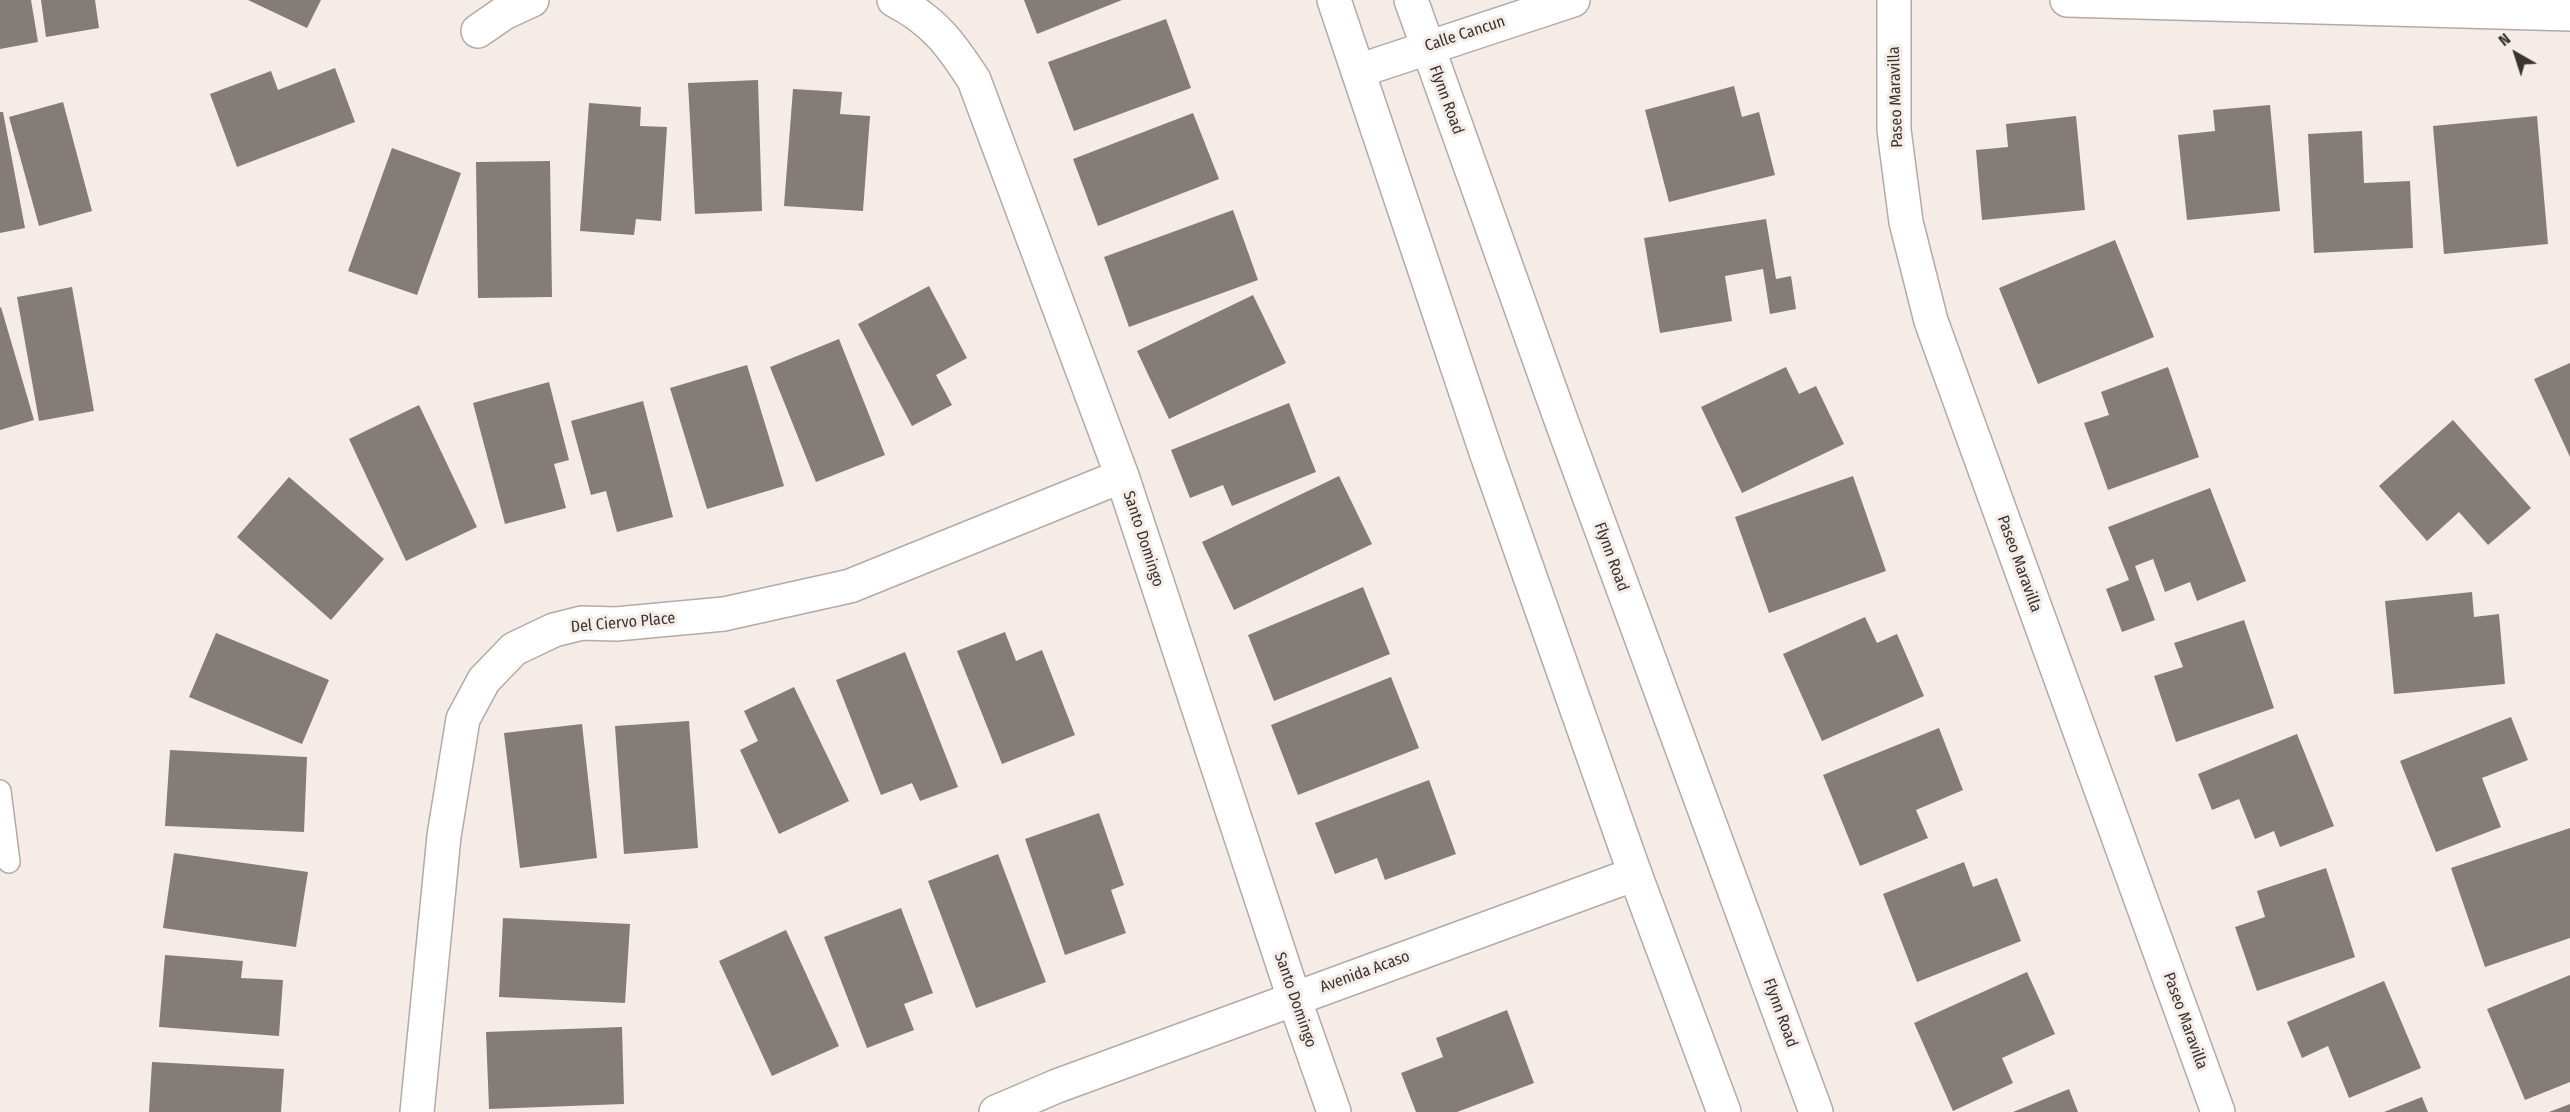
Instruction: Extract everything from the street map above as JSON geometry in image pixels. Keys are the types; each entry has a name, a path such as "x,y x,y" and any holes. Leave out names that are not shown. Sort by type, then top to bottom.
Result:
{"street":[{"path":"478,31 504,13 532,0"},
{"name":"Santo Domingo","path":"894,0 919,13 954,49 974,80 1122,476 1293,999 1334,1112"},
{"path":"1334,0 1486,452 1635,874 1724,1112"},
{"name":"Flynn Road","path":"1411,0 1561,420 1816,1112"},
{"name":"Calle Cancun","path":"1358,71 1427,46 1573,0"},
{"name":"Paseo Maravilla","path":"1894,0 1894,130 1906,222 1931,321 2218,1112"},
{"path":"2067,0 2570,14"},
{"name":"Del Ciervo Place","path":"417,1112 444,836 464,719 484,680 514,649 554,630 582,623 616,624 724,614 850,586 1122,476"},
{"name":"Avenida Acaso","path":"996,1112 1057,1086 1635,874"}],"lane":[{"path":"0,791 9,862"}],"building":[{"path":"0,0 31,0 38,42 0,49"},
{"path":"41,0 95,0 99,28 46,37"},
{"path":"248,0 321,0 307,28"},
{"path":"1024,0 1122,0 1037,34"},
{"path":"1166,19 1191,88 1074,131 1048,62"},
{"path":"335,68 355,122 237,167 210,94 271,71 278,90"},
{"path":"758,80 762,211 695,214 688,83"},
{"path":"1734,86 1742,117 1759,112 1775,175 1669,202 1645,110"},
{"path":"793,89 842,92 840,114 870,116 863,211 784,206"},
{"path":"63,102 92,211 39,226 9,117"},
{"path":"589,103 641,107 640,126 667,127 661,221 636,219 634,235 580,231"},
{"path":"2270,105 2280,211 2187,220 2178,135 2215,131 2213,110"},
{"path":"0,112 3,112 25,228 0,233"},
{"path":"1193,113 1219,179 1098,226 1073,159"},
{"path":"2076,116 2085,210 1982,220 1976,150 2008,147 2006,124"},
{"path":"2537,116 2548,244 2444,254 2433,126"},
{"path":"2362,131 2364,183 2410,181 2413,248 2314,253 2308,134"},
{"path":"392,148 461,173 417,295 348,271"},
{"path":"550,161 552,297 478,298 476,162"},
{"path":"1233,210 1258,280 1129,327 1104,257"},
{"path":"1766,219 1776,279 1791,276 1796,309 1770,314 1763,269 1725,276 1732,321 1660,333 1644,238"},
{"path":"2115,240 2154,337 2038,384 1999,288"},
{"path":"929,286 967,358 936,375 952,405 912,426 858,324"},
{"path":"72,287 94,411 39,421 17,297"},
{"path":"1253,295 1286,363 1169,419 1137,351"},
{"path":"0,308 34,420 0,430"},
{"path":"839,339 885,455 816,482 770,367"},
{"path":"2570,363 2570,457 2534,379"},
{"path":"747,365 784,486 707,509 670,388"},
{"path":"1786,367 1799,394 1816,386 1844,444 1742,493 1701,407"},
{"path":"2168,367 2199,457 2108,490 2084,423 2109,415 2101,392"},
{"path":"549,382 569,460 554,464 566,508 505,524 473,403"},
{"path":"643,401 673,517 617,532 606,491 591,495 571,421"},
{"path":"1289,403 1316,472 1232,506 1223,485 1190,498 1171,450"},
{"path":"419,405 477,527 406,561 349,439"},
{"path":"2453,420 2531,508 2488,545 2459,512 2427,541 2379,486"},
{"path":"1339,476 1372,544 1234,610 1202,542"},
{"path":"1853,476 1886,571 1769,613 1735,517"},
{"path":"289,477 384,559 331,620 237,537"},
{"path":"2210,488 2246,581 2197,601 2190,582 2165,592 2153,559 2135,566 2155,620 2122,632 2106,589 2129,580 2108,527"},
{"path":"1363,587 1390,654 1274,701 1248,635"},
{"path":"2472,592 2474,617 2499,614 2505,684 2394,694 2385,601"},
{"path":"1865,617 1877,643 1897,634 1924,696 1822,741 1783,654"},
{"path":"2244,620 2274,708 2176,742 2154,676 2183,667 2174,643"},
{"path":"1005,632 1016,661 1042,650 1075,735 1002,764 957,651"},
{"path":"216,633 329,680 302,744 189,697"},
{"path":"905,652 958,787 920,801 912,783 881,795 836,680"},
{"path":"1391,677 1419,748 1298,795 1271,725"},
{"path":"794,687 849,801 779,834 740,750 758,741 744,711"},
{"path":"2511,717 2528,760 2482,778 2501,827 2436,852 2400,761"},
{"path":"689,721 698,848 624,854 615,726"},
{"path":"582,724 597,858 520,868 504,733"},
{"path":"1939,728 1963,790 1916,810 1928,838 1860,866 1823,775"},
{"path":"2297,734 2334,826 2280,847 2274,831 2255,839 2239,799 2212,810 2198,774"},
{"path":"170,750 307,757 304,832 165,826"},
{"path":"1429,780 1456,854 1385,880 1377,858 1335,874 1315,823"},
{"path":"1099,813 1124,885 1111,890 1126,933 1065,955 1025,839"},
{"path":"2570,828 2570,938 2485,967 2451,868"},
{"path":"174,853 308,872 296,947 163,928"},
{"path":"998,854 1046,982 976,1008 928,881"},
{"path":"1964,862 1973,887 1997,878 2021,941 1917,982 1883,894"},
{"path":"2326,868 2355,957 2257,991 2235,927 2265,917 2257,891"},
{"path":"901,908 933,993 904,1004 914,1030 867,1048 824,937"},
{"path":"503,918 630,924 625,1003 499,997"},
{"path":"786,930 839,1046 772,1076 719,961"},
{"path":"165,955 243,961 241,978 283,980 279,1036 159,1027"},
{"path":"2027,972 2055,1034 2002,1058 2013,1083 1953,1111 1914,1023"},
{"path":"2570,975 2570,1082 2525,1100 2487,1009"},
{"path":"2384,981 2421,1068 2349,1098 2328,1046 2302,1058 2287,1022"},
{"path":"1507,1010 1534,1083 1457,1112 1416,1112 1401,1073 1443,1057 1436,1038"},
{"path":"622,1027 624,1104 489,1109 486,1032"},
{"path":"152,1062 284,1069 281,1112 149,1112"},
{"path":"2069,1089 2078,1112 2013,1112"},
{"path":"2422,1097 2428,1112 2384,1112"},
{"path":"2570,1104 2570,1112 2549,1112"}]}
